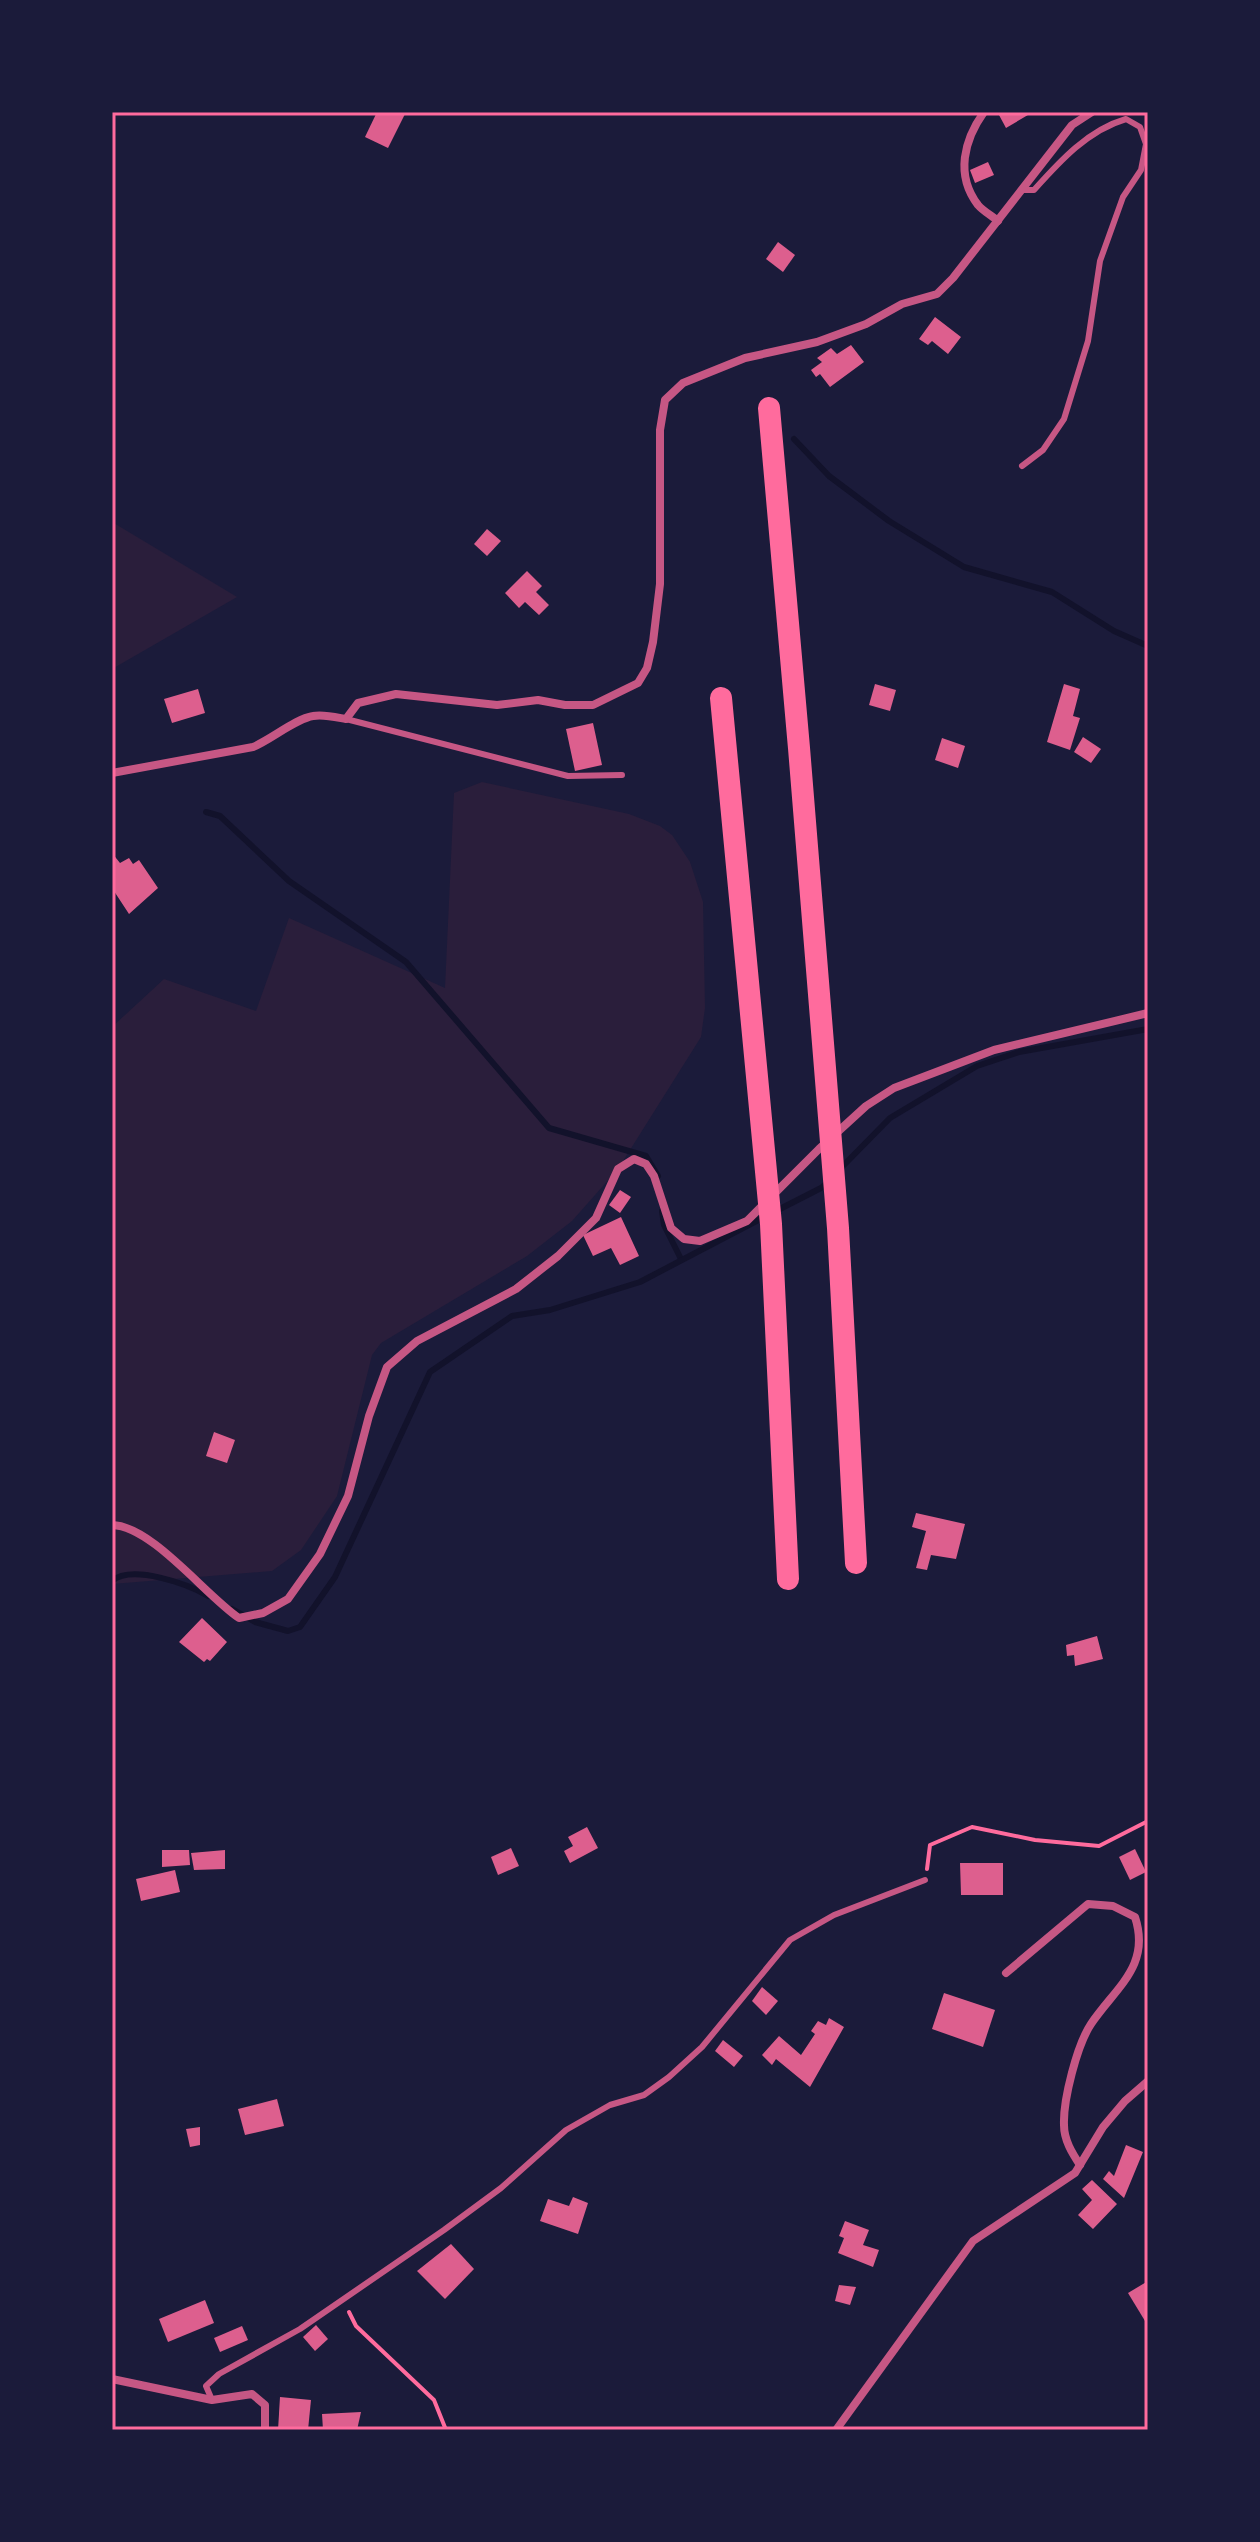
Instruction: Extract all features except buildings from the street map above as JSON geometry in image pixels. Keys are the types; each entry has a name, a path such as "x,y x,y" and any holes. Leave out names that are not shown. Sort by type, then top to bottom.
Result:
{"highway":[{"path":"769,408 838,1228 856,1563"},
{"path":"721,698 771,1224 788,1579"}],"street":[{"path":"984,112 975,125 962,160 968,186 978,205 998,221"},
{"path":"112,773 253,747 302,719 316,715 346,719 358,703 396,694 497,705 538,700 565,705 593,705 638,683 647,668 653,642 660,584 660,430 665,400 683,383 745,358 817,342 866,324 902,304 937,294 953,278 1072,125 1092,112"},
{"path":"112,1525 143,1538 172,1556 219,1604 239,1618 263,1613 288,1599 320,1554 348,1496 369,1416 387,1367 417,1341 516,1289 558,1256 596,1218 618,1169 634,1159 646,1164 654,1176 671,1228 684,1239 700,1241 747,1221 866,1106 894,1088 994,1050 1148,1013"},
{"path":"1006,1973 1088,1904 1113,1906 1135,1917 1141,1937 1138,1954 1122,1986 1089,2027 1069,2082 1064,2127 1071,2151 1080,2165"},
{"path":"836,2430 973,2241 1075,2173 1103,2127 1125,2101 1148,2081"},
{"path":"112,2379 212,2400 252,2394 265,2405 265,2430"}],"lane":[{"path":"1022,190 1034,190 1065,155 1109,123 1126,119 1140,127 1146,144 1141,170 1123,197 1100,261 1088,341 1064,419 1043,450 1022,466"},
{"path":"346,719 568,776 622,775"},
{"path":"212,2400 206,2386 219,2374 300,2329 501,2188 566,2130 610,2105 644,2095 669,2077 702,2047 790,1940 834,1915 925,1880"}],"path":[{"path":"925,1880 930,1845 972,1827 1035,1840 1099,1846 1148,1821"},
{"path":"342,2299 356,2326 434,2400 446,2430"}],"shaded area":[{"path":"112,522 237,597 112,669"},
{"path":"482,782 629,814 660,826 672,835 690,862 703,902 705,1008 701,1037 618,1169 572,1221 527,1256 381,1343 372,1355 337,1496 301,1550 272,1571 112,1584 112,1027 164,979 256,1011 289,918 445,988 454,793"}],"waterway":[{"path":"794,439 829,476 889,521 964,567 1052,592 1114,631 1148,646"},
{"path":"206,812 220,816 289,881 406,962 549,1128 646,1156 658,1176"},
{"path":"840,1169 890,1118 977,1066 1019,1052 1148,1029"},
{"path":"774,1212 827,1183"},
{"path":"662,1211 664,1225 681,1259"},
{"path":"232,1609 255,1622 288,1631 300,1627 335,1577 430,1372 512,1316 550,1310 640,1282 764,1217"},
{"path":"112,1581 121,1576 146,1575 174,1581 208,1596"}]}
